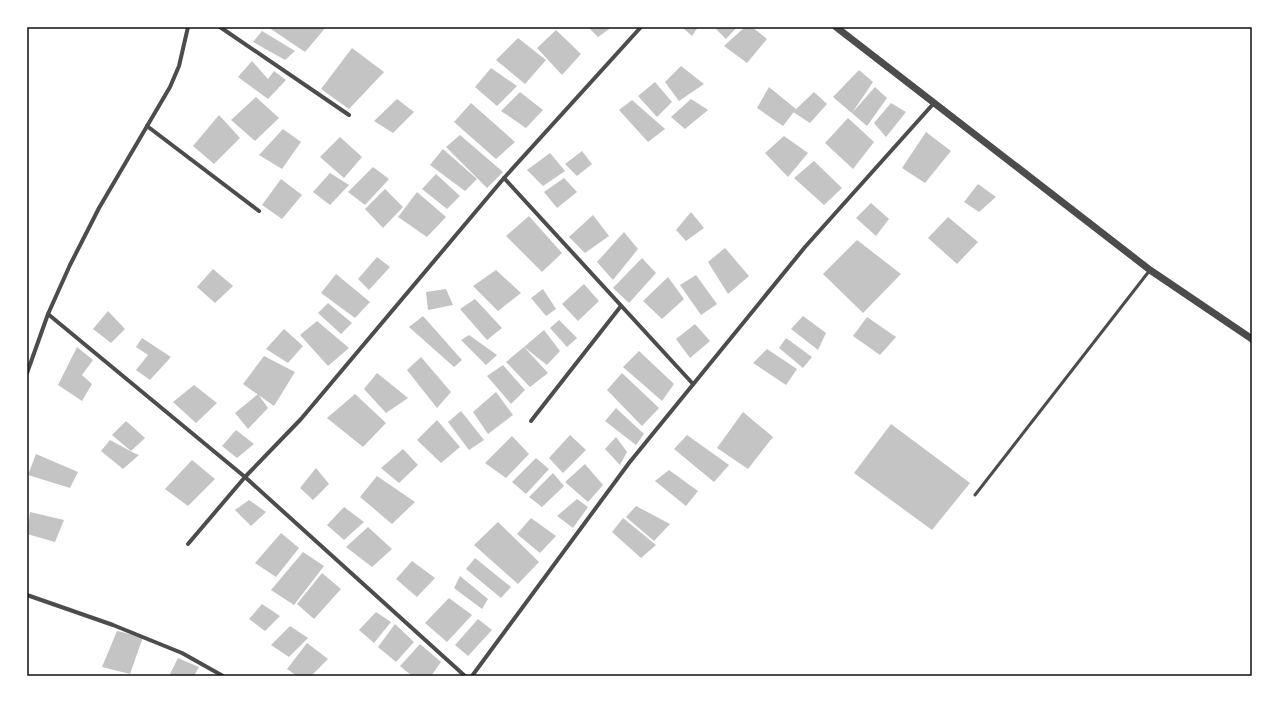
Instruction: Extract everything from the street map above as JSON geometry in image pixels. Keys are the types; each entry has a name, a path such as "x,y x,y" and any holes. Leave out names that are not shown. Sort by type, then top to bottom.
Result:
{"street":[{"path":"27,373 48,314 99,208 166,93 179,66 188,27"},
{"path":"220,27 349,116"},
{"path":"188,544 245,477 301,419 504,178 641,27"},
{"path":"836,27 1150,270 1252,339"},
{"path":"472,676 629,463 805,247 934,103"},
{"path":"147,126 259,211"},
{"path":"504,178 693,384"},
{"path":"530,421 622,306"},
{"path":"48,314 245,477 465,676"},
{"path":"27,595 113,625 176,651 209,667 223,676"}],"lane":[{"path":"975,495 1150,270"}],"building":[{"path":"268,27 326,27 305,52"},
{"path":"588,27 612,27 598,37"},
{"path":"682,27 698,27 692,36"},
{"path":"714,27 737,27 726,39"},
{"path":"745,27 752,27 767,39 747,63 724,46"},
{"path":"556,30 581,54 562,75 537,48"},
{"path":"262,31 295,51 285,60 253,42"},
{"path":"518,38 546,60 525,84 496,60"},
{"path":"352,48 384,72 349,109 321,89"},
{"path":"252,61 268,79 274,71 286,80 268,99 238,77"},
{"path":"681,66 704,84 679,101 665,82"},
{"path":"491,68 517,86 497,106 475,87"},
{"path":"859,70 873,82 852,113 875,87 887,98 867,126 833,97"},
{"path":"655,82 672,102 657,117 638,96"},
{"path":"769,87 796,109 783,126 757,108"},
{"path":"520,92 543,110 526,128 501,111"},
{"path":"814,92 827,104 810,123 793,112"},
{"path":"256,97 279,118 255,141 231,120"},
{"path":"397,99 414,112 393,133 374,121"},
{"path":"691,99 708,110 685,129 671,117"},
{"path":"632,100 665,129 648,142 619,110"},
{"path":"471,103 515,142 496,159 454,122"},
{"path":"891,103 906,112 886,137 874,123"},
{"path":"219,115 240,138 214,164 193,146"},
{"path":"848,118 874,142 853,169 825,143"},
{"path":"283,129 301,142 282,169 259,155"},
{"path":"926,132 951,151 925,183 902,168"},
{"path":"460,135 503,172 487,188 446,147"},
{"path":"784,136 808,153 788,177 765,153"},
{"path":"340,137 362,157 344,178 320,157"},
{"path":"443,149 477,179 465,191 430,165"},
{"path":"582,151 592,164 577,176 565,164"},
{"path":"550,153 565,171 543,186 527,170"},
{"path":"814,161 842,188 824,205 794,178"},
{"path":"373,167 389,179 365,205 348,192"},
{"path":"330,173 349,185 330,205 313,192"},
{"path":"436,174 460,196 447,209 422,189"},
{"path":"564,178 577,192 557,208 544,192"},
{"path":"281,179 302,195 282,219 262,205"},
{"path":"978,184 996,197 979,212 964,202"},
{"path":"385,189 403,207 383,228 365,209"},
{"path":"417,192 446,217 427,237 398,217"},
{"path":"871,203 889,219 876,236 856,218"},
{"path":"691,212 704,228 686,241 676,230"},
{"path":"593,215 609,236 585,253 569,237"},
{"path":"529,216 562,253 542,272 506,236"},
{"path":"948,217 978,242 957,264 928,238"},
{"path":"624,232 638,249 613,280 597,262"},
{"path":"857,240 901,274 863,313 823,274"},
{"path":"725,248 749,276 728,294 708,262"},
{"path":"377,257 390,267 369,290 358,279"},
{"path":"642,258 656,273 629,303 613,288"},
{"path":"213,269 233,286 215,303 197,287"},
{"path":"496,270 521,293 498,311 473,286"},
{"path":"336,274 370,302 355,318 321,293"},
{"path":"696,275 717,304 701,315 680,285"},
{"path":"668,277 684,299 662,319 643,301"},
{"path":"584,284 599,301 578,321 562,304"},
{"path":"446,289 453,305 428,310 426,292"},
{"path":"543,289 556,309 546,316 531,298"},
{"path":"475,299 502,328 487,340 460,309"},
{"path":"328,303 352,323 341,334 318,313"},
{"path":"108,311 125,329 111,343 93,329"},
{"path":"423,316 462,360 454,367 409,327"},
{"path":"803,316 826,333 818,350 791,329"},
{"path":"867,317 896,337 880,355 853,336"},
{"path":"559,320 577,338 567,347 550,328"},
{"path":"317,321 349,348 328,366 300,335"},
{"path":"695,324 710,341 690,358 676,339"},
{"path":"284,329 303,346 288,363 266,349"},
{"path":"544,330 560,351 547,365 524,347"},
{"path":"469,335 497,355 486,365 461,340"},
{"path":"142,338 171,357 150,380 136,370 148,355 136,347"},
{"path":"786,338 812,357 803,368 779,348"},
{"path":"77,347 93,360 82,375 92,384 82,401 58,385"},
{"path":"524,347 548,373 530,387 506,362"},
{"path":"767,349 797,369 786,385 753,363"},
{"path":"639,351 674,384 662,401 623,367"},
{"path":"264,356 295,372 274,406 243,384"},
{"path":"421,357 451,392 437,408 407,370"},
{"path":"503,365 525,390 511,404 487,376"},
{"path":"377,373 408,398 386,413 364,389"},
{"path":"622,373 659,408 642,426 607,390"},
{"path":"194,385 217,403 196,423 173,402"},
{"path":"496,392 513,415 488,434 473,412"},
{"path":"258,394 268,408 248,429 235,413"},
{"path":"355,394 386,423 363,447 327,418"},
{"path":"616,408 644,434 636,445 605,421"},
{"path":"461,411 484,440 469,450 448,422"},
{"path":"743,412 773,437 748,469 717,448"},
{"path":"437,420 460,447 441,463 417,440"},
{"path":"126,421 145,438 131,451 112,435"},
{"path":"891,424 970,483 932,530 854,473"},
{"path":"236,430 254,444 237,458 222,446"},
{"path":"570,435 586,450 563,473 549,458"},
{"path":"687,435 729,465 714,482 674,449"},
{"path":"512,436 529,454 506,478 485,463"},
{"path":"616,437 627,452 620,465 605,449"},
{"path":"110,440 139,455 123,469 101,451"},
{"path":"403,449 418,465 399,483 381,468"},
{"path":"36,454 78,472 70,488 28,475"},
{"path":"536,458 549,469 526,494 512,482"},
{"path":"192,460 215,479 188,506 165,489"},
{"path":"585,464 603,485 588,502 565,482"},
{"path":"316,468 329,484 313,500 300,488"},
{"path":"669,470 698,491 686,506 655,481"},
{"path":"553,473 564,486 542,507 529,497"},
{"path":"377,476 415,502 392,524 360,497"},
{"path":"577,499 588,507 573,528 557,516"},
{"path":"249,500 266,512 251,526 235,510"},
{"path":"636,506 670,524 654,541 626,517"},
{"path":"344,507 364,522 344,540 327,525"},
{"path":"30,512 64,520 55,542 27,534"},
{"path":"531,518 556,536 540,553 517,534"},
{"path":"623,518 656,545 641,558 612,532"},
{"path":"498,522 539,562 518,584 474,545"},
{"path":"368,527 392,549 372,567 346,547"},
{"path":"281,533 299,548 276,577 255,563"},
{"path":"303,552 324,566 294,605 271,590"},
{"path":"475,558 511,587 501,598 466,569"},
{"path":"412,561 435,578 417,597 396,579"},
{"path":"322,573 341,589 314,619 297,604"},
{"path":"460,576 488,599 482,609 454,588"},
{"path":"449,598 472,615 447,642 425,623"},
{"path":"262,604 280,616 265,631 249,619"},
{"path":"376,612 391,622 374,643 359,630"},
{"path":"478,619 492,630 468,656 455,645"},
{"path":"395,624 414,642 396,662 378,647"},
{"path":"290,626 308,638 289,657 271,645"},
{"path":"117,631 143,637 130,674 102,667"},
{"path":"307,643 328,659 311,676 297,676 287,669"},
{"path":"420,644 441,662 431,676 412,676 400,666"},
{"path":"178,658 199,667 194,676 169,676"}]}
